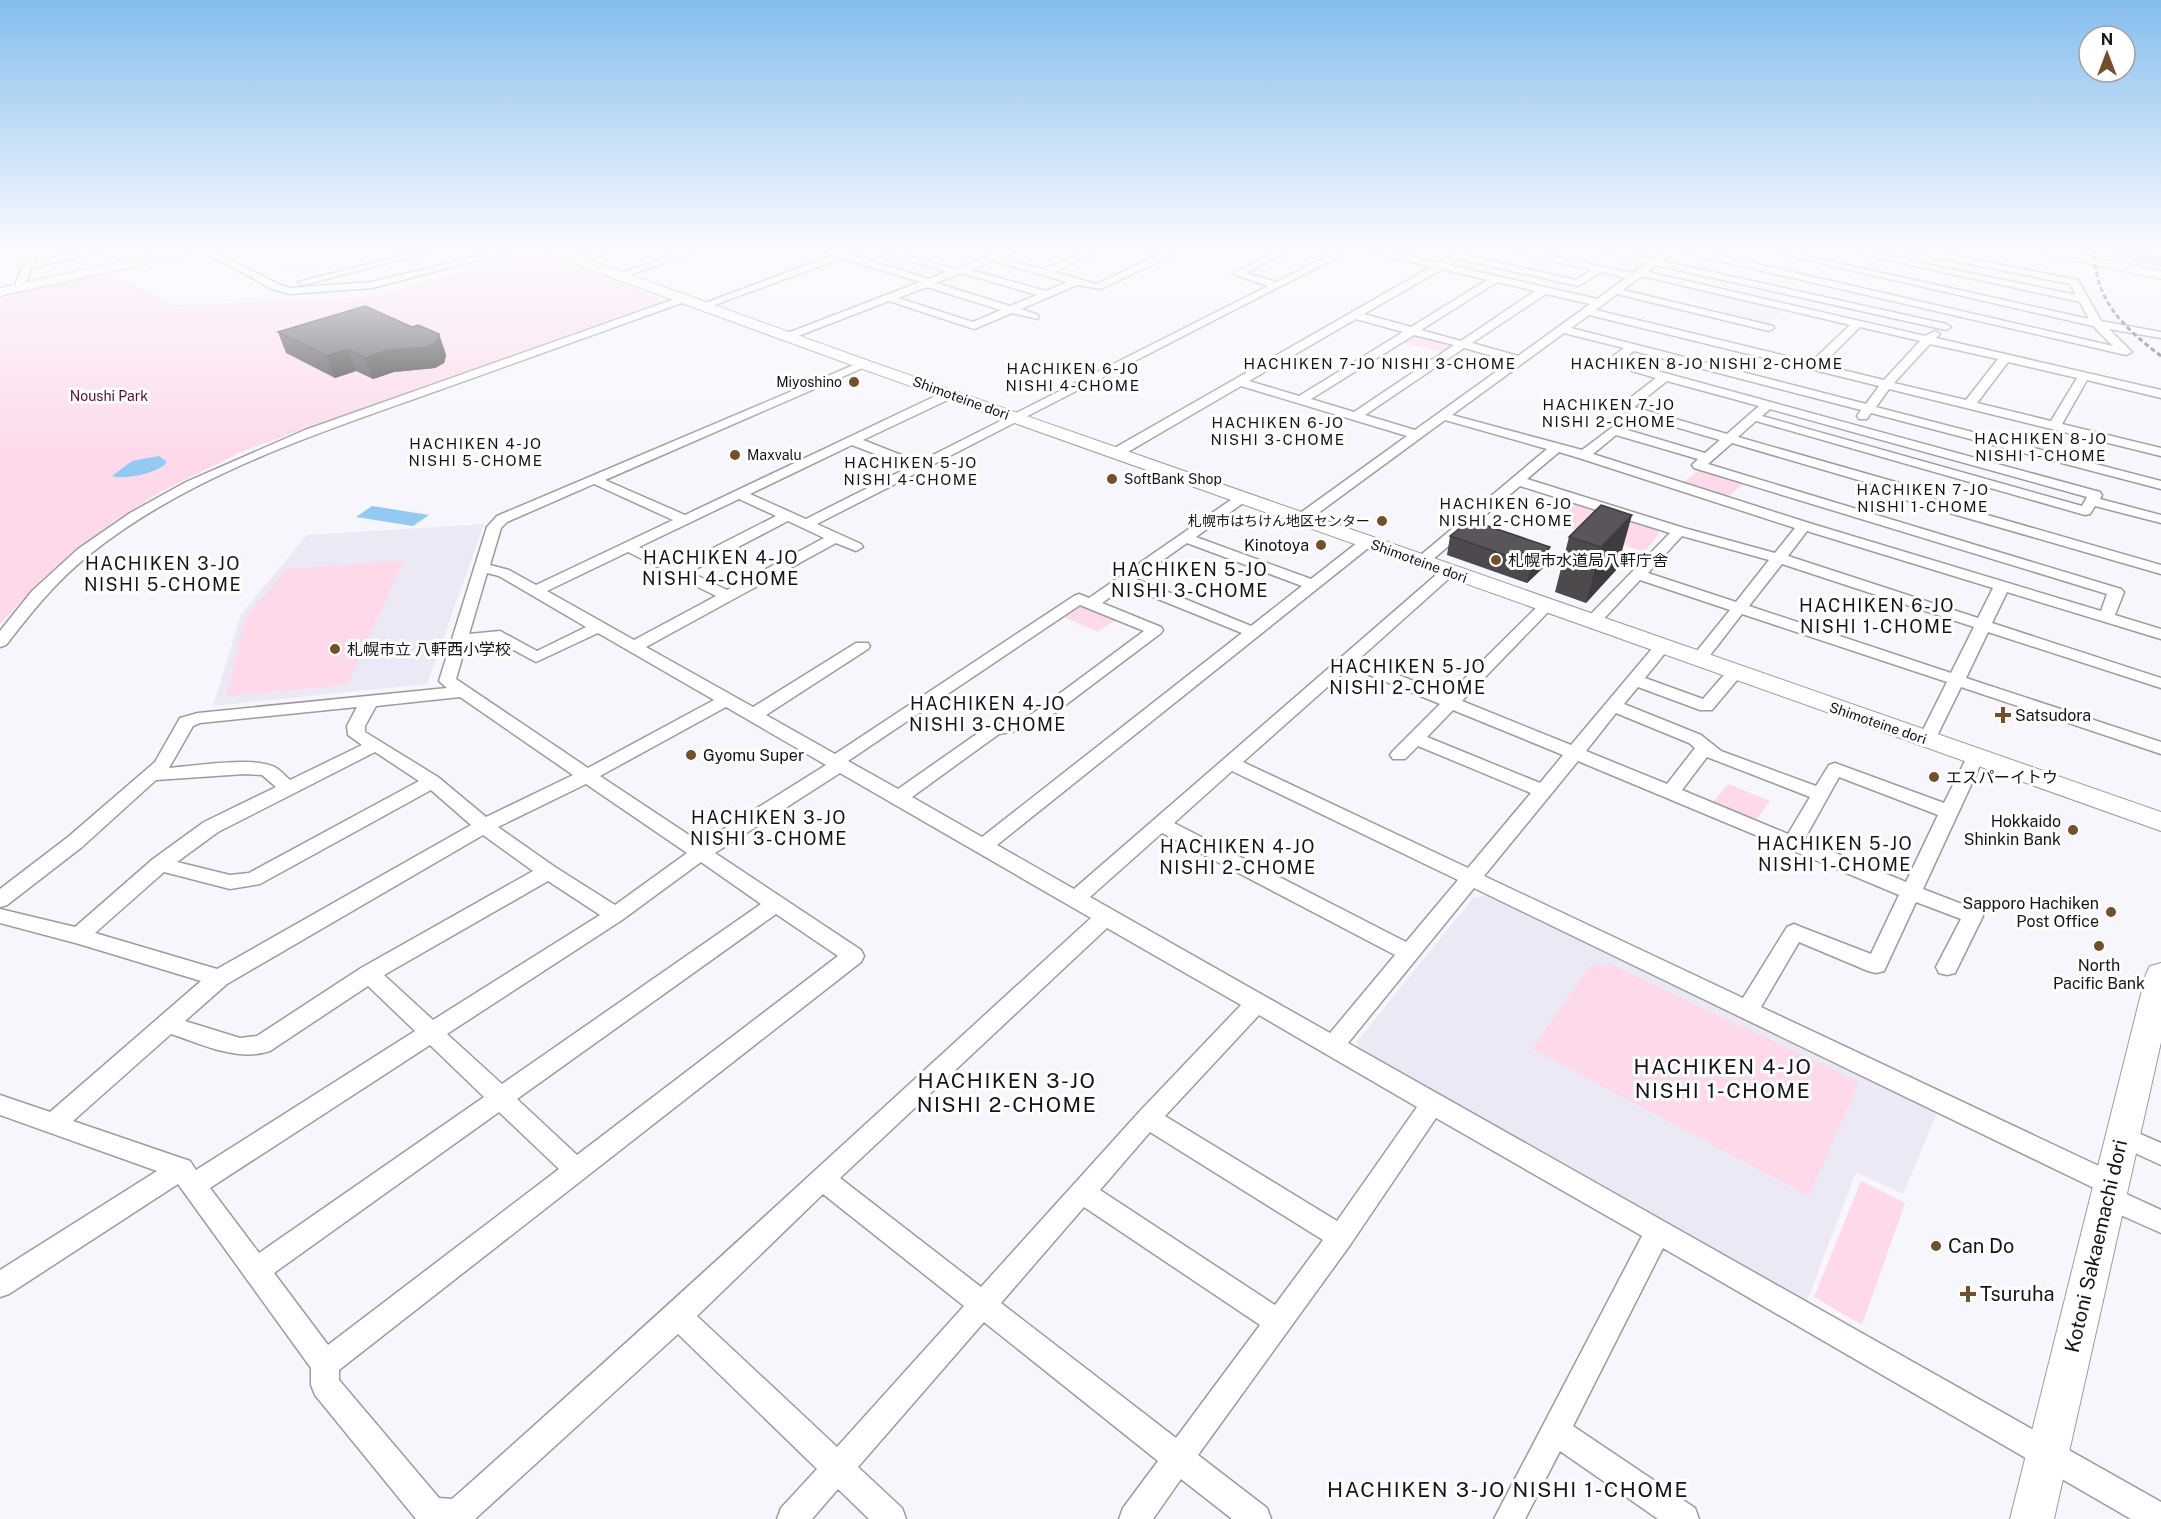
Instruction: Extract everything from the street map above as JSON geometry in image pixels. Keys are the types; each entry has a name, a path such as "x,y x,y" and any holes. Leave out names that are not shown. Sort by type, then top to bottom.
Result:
{"main road":[{"name":"Shimoteine dori","path":"744,319 1421,562 2161,822"},
{"name":"Kotoni Sakaemachi dori","path":"2032,1519 2122,1136 2152,1051 2161,974"}],"street":[{"path":"0,642 35,599 73,562 114,530 229,465 307,433 643,319"},
{"path":"789,336 834,319"},
{"path":"952,319 974,326 990,319"},
{"path":"805,525 1211,319"},
{"path":"1116,453 1347,319"},
{"path":"1369,319 1520,360"},
{"path":"1300,400 1429,319"},
{"path":"1356,416 1500,319"},
{"path":"1301,519 1577,319"},
{"path":"1684,319 1770,326 1858,323 2161,394"},
{"path":"1739,319 1770,326"},
{"path":"1752,319 1770,326 1813,367 2161,452"},
{"path":"1770,326 1776,319"},
{"path":"1910,319 1946,327"},
{"path":"1851,429 1871,408 1886,385 1927,340 1956,319"},
{"path":"1988,319 2126,352 2094,319"},
{"path":"2075,319 2161,335"},
{"path":"1813,367 1858,323"},
{"path":"1563,329 2161,485"},
{"path":"1634,346 1612,362 2161,519"},
{"path":"1969,405 2005,358"},
{"path":"325,1364 854,956 447,681 494,527 502,519 864,364"},
{"path":"1702,387 1723,370"},
{"path":"2054,426 2084,376"},
{"path":"1664,377 1625,408 1894,486 1913,498 2161,570"},
{"path":"1240,382 1417,435"},
{"path":"535,591 950,394"},
{"path":"1767,405 1699,465 2116,592 2106,617"},
{"path":"1443,416 1737,502 1804,526 2161,634"},
{"path":"1754,417 2085,511 2108,471"},
{"path":"1584,456 1614,430 1707,458"},
{"path":"853,441 920,467"},
{"path":"1421,562 1556,448"},
{"path":"594,480 685,520"},
{"path":"1519,481 1679,531 1778,558 2161,683"},
{"path":"1737,502 1757,483"},
{"path":"739,494 856,547"},
{"path":"1090,604 1243,498"},
{"path":"678,572 787,516"},
{"path":"1698,660 1804,526"},
{"path":"1592,622 1679,531"},
{"path":"633,647 835,537"},
{"path":"1186,538 1313,585"},
{"path":"983,846 1367,542"},
{"path":"628,548 727,596"},
{"path":"481,567 504,573 2161,1519"},
{"path":"1076,898 1449,571"},
{"path":"1637,574 2161,748"},
{"path":"1124,580 1253,632"},
{"path":"1927,740 2002,586"},
{"path":"0,1285 430,1033 615,915 700,853 838,763 1078,599 1155,630 1029,724 994,730 899,798"},
{"path":"1399,755 1546,606"},
{"path":"459,640 500,636 536,657 598,627"},
{"path":"753,715 862,646"},
{"path":"1333,1046 1662,647"},
{"path":"1348,660 1973,916 1947,967"},
{"path":"1635,680 1706,706 1735,673"},
{"path":"0,900 75,842 162,765 186,722 198,718 462,692"},
{"path":"53,1124 219,978 484,826 586,776 727,700"},
{"path":"369,702 356,726 357,735 432,781 484,826 548,872 615,915"},
{"path":"1612,706 1695,739 1715,755 1819,794"},
{"path":"1415,738 1543,791"},
{"path":"79,936 160,864 211,827 376,745"},
{"path":"1671,792 1705,747"},
{"path":"1747,1011 1794,932 1876,965 1975,758"},
{"path":"1230,763 1747,1011 2109,1190 2161,1222"},
{"path":"151,775 245,768 267,770 289,789"},
{"path":"1793,843 1835,769 1949,812"},
{"path":"160,864 230,882 253,879 432,781"},
{"path":"1161,824 1409,952"},
{"path":"167,1024 240,1047 262,1045 369,975 548,872"},
{"path":"256,1270 776,904"},
{"path":"0,916 79,936 219,978"},
{"path":"0,1105 187,1177 325,1364 325,1385 431,1513 458,1517 678,1316 822,1179 1107,916"},
{"path":"369,975 577,1170"},
{"path":"792,1519 1148,1118 1256,1004"},
{"path":"1134,1519 1341,1237 1432,1103"},
{"path":"1148,1118 1341,1237"},
{"path":"2122,1136 2161,1154"},
{"path":"822,1179 1256,1519"},
{"path":"1082,1192 1278,1322"},
{"path":"1509,1519 1658,1232"},
{"path":"678,1316 891,1519"},
{"path":"1555,1431 1684,1519"}],"shaded area":[{"path":"1737,319 1774,319 1766,326"},
{"name":"札幌市立 八軒西小学校","path":"484,524 427,684 213,706 241,614 307,535"},
{"path":"1488,896 1937,1113 1903,1194 1856,1172 1807,1301 1360,1049 1357,1041 1474,897"}],"green space":[{"name":"Noushi Park","path":"0,319 612,319 243,451 160,492 113,522 42,579 0,624"},
{"path":"1411,334 1452,346 1442,352 1399,342"},
{"path":"1700,469 1745,482 1729,496 1684,482"},
{"path":"1575,502 1658,529 1659,533 1645,552 1551,522"},
{"path":"404,560 347,685 226,696 246,616 287,569"},
{"path":"1081,606 1115,620 1098,632 1064,617"},
{"path":"1728,784 1770,801 1755,821 1711,804"},
{"path":"1610,964 1859,1082 1809,1196 1532,1049 1590,966"},
{"path":"1861,1181 1905,1203 1862,1325 1814,1297"}],"water":[{"path":"159,456 167,462 150,472 133,476 112,476 132,461"},
{"path":"372,506 429,515 413,526 356,517"}],"building":[{"path":"322,319 394,319 412,327 418,325 439,334 437,341 428,347 387,350 365,358 348,349 327,356 278,332"},
{"path":"1601,505 1632,515 1601,547 1569,537"},
{"path":"1470,520 1550,547 1531,564 1450,536"}],"railway":[{"path":"2120,319 2134,334 2161,356"}],"place":[{"name":"Miyoshino","path":"854,382"},
{"name":"Maxvalu","path":"735,455"},
{"name":"SoftBank Shop","path":"1112,479"},
{"name":"札幌市はちけん地区センター","path":"1382,521"},
{"name":"Kinotoya","path":"1321,545"},
{"name":"札幌市水道局八軒庁舎","path":"1496,560"},
{"name":"札幌市立 八軒西小学校","path":"335,649"},
{"name":"Satsudora","path":"2003,715"},
{"name":"Gyomu Super","path":"691,755"},
{"name":"エスパーイトウ","path":"1934,777"},
{"name":"Hokkaido Shinkin Bank","path":"2073,830"},
{"name":"Sapporo Hachiken Post Office","path":"2111,912"},
{"name":"North Pacific Bank","path":"2099,946"},
{"name":"Can Do","path":"1936,1246"},
{"name":"Tsuruha","path":"1968,1294"}],"district":[{"name":"HACHIKEN 7-JO NISHI 3-CHOME","path":"1380,364"},
{"name":"HACHIKEN 8-JO NISHI 2-CHOME","path":"1707,364"},
{"name":"HACHIKEN 6-JO NISHI 4-CHOME","path":"1073,378"},
{"name":"HACHIKEN 7-JO NISHI 2-CHOME","path":"1609,414"},
{"name":"HACHIKEN 6-JO NISHI 3-CHOME","path":"1278,432"},
{"name":"HACHIKEN 8-JO NISHI 1-CHOME","path":"2041,448"},
{"name":"HACHIKEN 4-JO NISHI 5-CHOME","path":"476,452"},
{"name":"HACHIKEN 5-JO NISHI 4-CHOME","path":"911,472"},
{"name":"HACHIKEN 7-JO NISHI 1-CHOME","path":"1923,498"},
{"name":"HACHIKEN 6-JO NISHI 2-CHOME","path":"1506,512"},
{"name":"HACHIKEN 4-JO NISHI 4-CHOME","path":"721,568"},
{"name":"HACHIKEN 3-JO NISHI 5-CHOME","path":"163,574"},
{"name":"HACHIKEN 5-JO NISHI 3-CHOME","path":"1190,580"},
{"name":"HACHIKEN 6-JO NISHI 1-CHOME","path":"1877,616"},
{"name":"HACHIKEN 5-JO NISHI 2-CHOME","path":"1408,677"},
{"name":"HACHIKEN 4-JO NISHI 3-CHOME","path":"988,714"},
{"name":"HACHIKEN 3-JO NISHI 3-CHOME","path":"769,828"},
{"name":"HACHIKEN 5-JO NISHI 1-CHOME","path":"1835,854"},
{"name":"HACHIKEN 4-JO NISHI 2-CHOME","path":"1238,857"},
{"name":"HACHIKEN 4-JO NISHI 1-CHOME","path":"1723,1079"},
{"name":"HACHIKEN 3-JO NISHI 2-CHOME","path":"1007,1093"},
{"name":"HACHIKEN 3-JO NISHI 1-CHOME","path":"1508,1490"}]}
